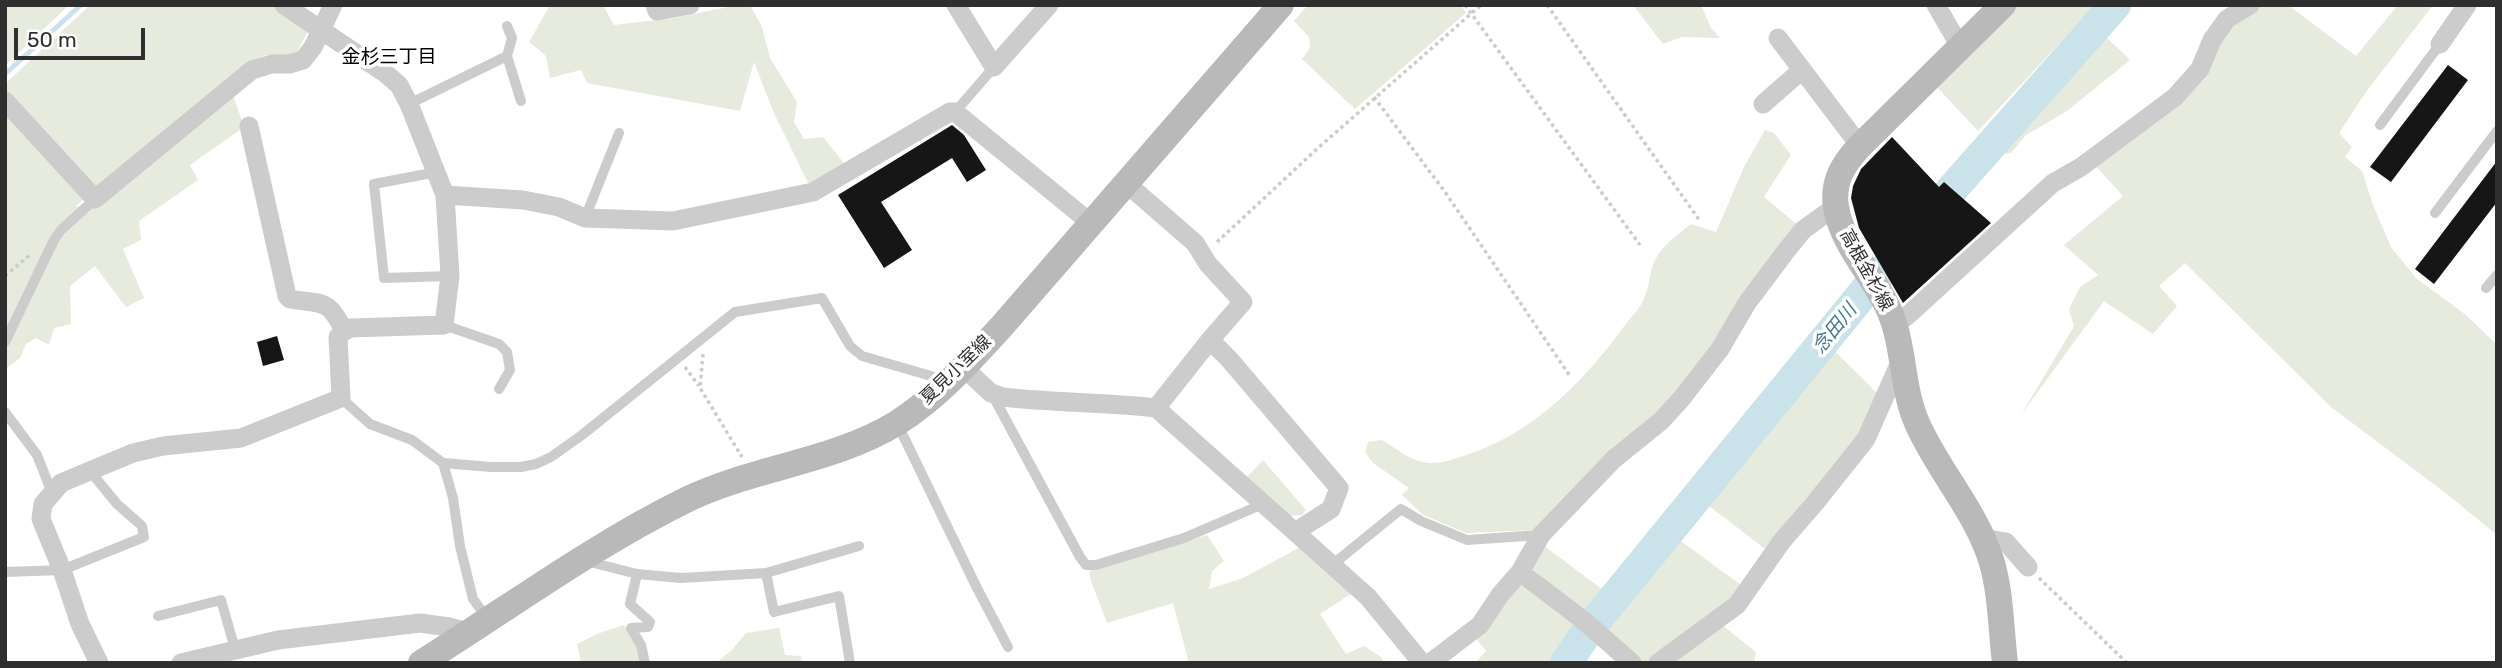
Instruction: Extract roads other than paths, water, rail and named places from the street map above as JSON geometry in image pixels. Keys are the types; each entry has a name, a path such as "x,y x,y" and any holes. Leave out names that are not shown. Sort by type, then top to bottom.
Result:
{"main road":[{"name":"夏見小室線","path":"421,663 582,560 689,499 751,475 835,450 897,423 957,375 1281,5"},
{"name":"高根金杉線","path":"2003,5 1847,160 1835,187 1838,214 1892,318 1909,404 1917,425 1982,538 1996,578 2005,663"}],"street":[{"path":"99,663 80,624 41,519 43,504 61,483 133,453 163,446 241,438 341,398 338,337 351,328 443,325 450,276 445,195 409,104 392,79 284,5"},
{"path":"5,101 95,199 252,70 303,60 313,47 333,5"},
{"path":"654,5 657,10 690,5"},
{"path":"956,5 994,67 1049,5"},
{"path":"1936,5 1961,48"},
{"path":"1892,318 1917,307 2053,183 2092,159 2175,97 2200,69 2212,40 2227,19 2250,5"},
{"path":"2440,44 2467,5"},
{"path":"1778,38 1860,146"},
{"path":"1763,104 1802,70"},
{"path":"445,195 523,200 559,207 585,218 673,221 813,192 950,112 955,112 1091,224"},
{"path":"249,126 287,296 290,299 329,306 344,331"},
{"path":"1127,184 1195,243 1209,264 1243,302 1156,408"},
{"path":"1430,663 1480,625 1500,594 1520,572 1541,536 1614,459 1661,421 1682,398 1720,349 1747,303 1803,230 1838,214"},
{"path":"1210,340 1339,488 1331,509 1295,532"},
{"path":"1658,663 1737,605 1782,541 1866,439 1900,360"},
{"path":"957,375 992,394 1034,400 1116,403 1156,408 1368,597 1422,663"},
{"path":"1982,538 2006,542 2028,567"},
{"path":"1520,572 1583,620 1632,663"},
{"path":"181,663 278,640 420,623 449,627 478,626"}],"lane":[{"path":"507,26 512,38 507,56 522,101"},
{"path":"2380,124 2440,44"},
{"path":"409,104 507,56"},
{"path":"955,112 994,67"},
{"path":"2435,213 2497,131"},
{"path":"585,218 619,133"},
{"path":"437,172 374,184 384,278 450,276"},
{"path":"5,342 54,240 61,230 95,199"},
{"path":"2486,288 2497,275"},
{"path":"341,398 370,424 412,440 443,463 491,467 536,464 582,435 735,312 822,298 850,346 862,356 957,375"},
{"path":"443,325 499,344 507,352 510,370 499,389"},
{"path":"992,394 1086,565 1096,565 1184,538 1263,504"},
{"path":"5,412 37,455 52,493"},
{"path":"897,423 976,588 1008,647"},
{"path":"443,463 453,499 460,547 478,626"},
{"path":"5,572 62,570 144,537 142,526 117,504 90,471"},
{"path":"1332,565 1401,509 1421,521 1467,540 1541,536"},
{"path":"582,560 637,574 681,578 766,572 859,546"},
{"path":"766,572 774,612 839,596 850,663"},
{"path":"637,574 630,604 649,622 648,627 631,628 641,645 645,663"},
{"path":"158,616 221,600 235,649"}],"waterway":[{"path":"5,74 81,5"},
{"name":"念田川","path":"1566,663 1589,629 1874,280 1922,230 1946,196 2115,5"}],"district":[{"name":"金杉三丁目","path":"389,58"}]}
